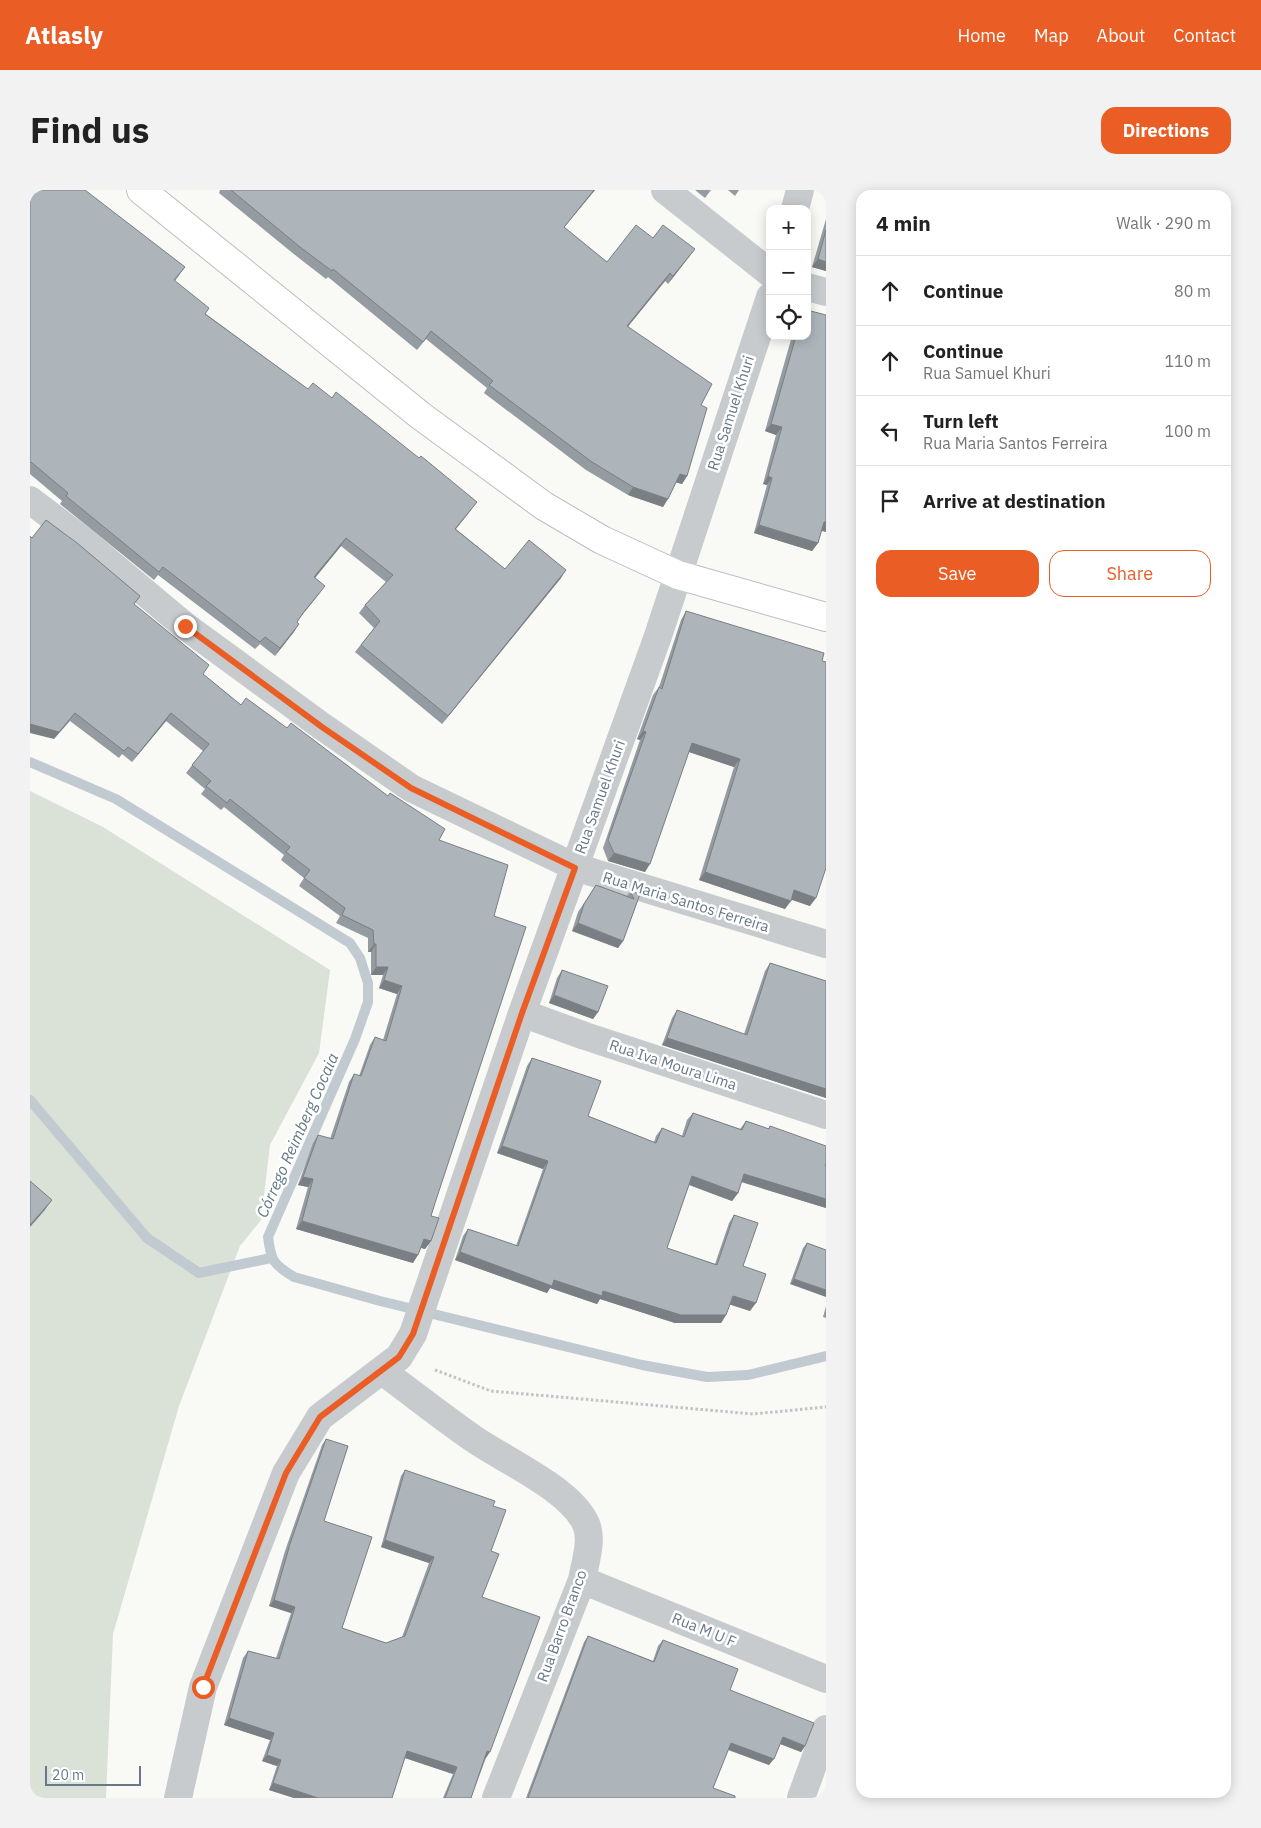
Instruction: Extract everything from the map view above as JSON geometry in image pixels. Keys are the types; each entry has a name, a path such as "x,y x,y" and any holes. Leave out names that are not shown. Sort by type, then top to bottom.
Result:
{"main road":[{"path":"141,190 421,416 544,506 602,540 678,575 826,617"}],"street":[{"path":"665,190 766,270"},
{"path":"796,205 800,190"},
{"path":"811,288 826,292"},
{"name":"Rua Samuel Khuri","path":"398,1354 443,1244 522,1013 678,575 766,309"},
{"name":"Rua Maria Santos Ferreira","path":"30,500 81,539 185,626 322,727 411,788 575,868 826,944"},
{"name":"Rua Iva Moura Lima","path":"522,1013 585,1036 826,1114"},
{"path":"178,1798 203,1687 286,1473 320,1417 398,1354"},
{"name":"Rua Barro Branco","path":"398,1354 472,1438 555,1490 577,1508 587,1525 589,1544 582,1580 496,1798"},
{"name":"Rua M U F","path":"582,1580 826,1679"},
{"path":"801,1798 826,1729"}],"path":[{"path":"398,1354 491,1391 753,1414 826,1407"}],"shaded area":[{"path":"30,791 103,827 330,970 319,1053 270,1145 261,1220 240,1246 179,1406 113,1634 106,1798 30,1798"}],"building":[{"path":"30,190 85,190 185,267 174,280 209,308 205,314 308,389 313,383 332,398 336,392 419,458 421,456 477,502 455,529 505,569 529,540 566,570 448,716 361,645 380,621 365,605 393,575 346,538 314,577 325,586 303,613 297,622 299,624 280,648 265,637 260,642 163,567 159,572 66,496 68,493 30,463"},
{"path":"231,190 594,190 564,227 607,262 636,225 653,238 663,225 695,249 673,276 670,273 627,326 712,384 701,405 707,408 687,476 680,474 668,499 633,487 592,462 489,385 493,381 431,331 423,342 333,269 332,271 300,247"},
{"path":"826,230 826,262 818,259"},
{"path":"811,311 826,315 826,522 824,522 818,543 759,525 772,478 768,476 782,427 771,424 795,340 811,340"},
{"path":"46,520 77,543 140,596 134,604 209,665 203,674 241,705 246,698 287,728 291,723 388,796 390,793 445,829 439,840 508,865 494,916 526,927 431,1216 439,1218 431,1241 424,1239 418,1255 302,1221 313,1179 303,1177 318,1135 333,1139 354,1074 361,1076 375,1037 386,1041 402,986 384,980 388,967 376,967 376,944 374,944 373,930 342,915 345,908 304,878 310,870 286,852 290,847 230,799 227,803 206,786 211,781 192,765 209,744 171,713 138,754 128,747 124,751 75,713 59,732 30,724 30,536 32,538"},
{"path":"686,611 824,653 822,661 826,662 826,868 816,898 794,890 791,901 705,872 740,759 692,743 650,864 614,853 608,840 646,732 643,731 659,687 662,689"},
{"path":"596,885 634,899 630,891 640,894 623,941 578,923 584,904"},
{"path":"770,963 826,981 826,1089 667,1038 677,1010 747,1035"},
{"path":"562,970 608,986 598,1012 554,995"},
{"path":"532,1058 601,1081 588,1116 656,1143 662,1128 684,1137 693,1113 742,1130 746,1121 769,1129 770,1126 826,1146 826,1199 744,1174 738,1193 692,1176 667,1248 717,1265 734,1215 758,1223 743,1266 766,1274 756,1303 733,1296 726,1315 681,1315 603,1291 602,1296 554,1280 552,1286 460,1252 468,1229 518,1246 548,1161 502,1146"},
{"path":"30,1181 52,1200 30,1225"},
{"path":"807,1243 826,1250 826,1290 794,1279"},
{"path":"326,1439 348,1446 324,1521 372,1537 342,1628 386,1643 405,1636 434,1557 385,1540 405,1470 495,1501 493,1506 506,1510 491,1551 499,1554 482,1597 540,1617 490,1752 487,1751 471,1798 445,1798 457,1767 407,1751 392,1798 318,1798 273,1783 281,1760 267,1755 274,1733 229,1718 248,1651 279,1659 295,1607 274,1600 290,1544"},
{"path":"588,1636 654,1662 663,1640 738,1669 730,1690 814,1723 805,1746 783,1737 774,1759 731,1743 713,1788 735,1796 735,1798 528,1798"}],"waterway":[{"name":"Córrego Reimberg Cocaia","path":"30,762 116,799 350,943 360,958 368,983 368,1002 355,1039 268,1237 272,1257 282,1269 294,1277 380,1301 642,1365 707,1377 748,1375 826,1356"},
{"path":"30,1100 147,1238 199,1273 271,1258"}],"route":[{"path":"185,626 322,727 411,788 575,868 522,1013 413,1334 399,1357 320,1417 286,1473 203,1687"}]}
